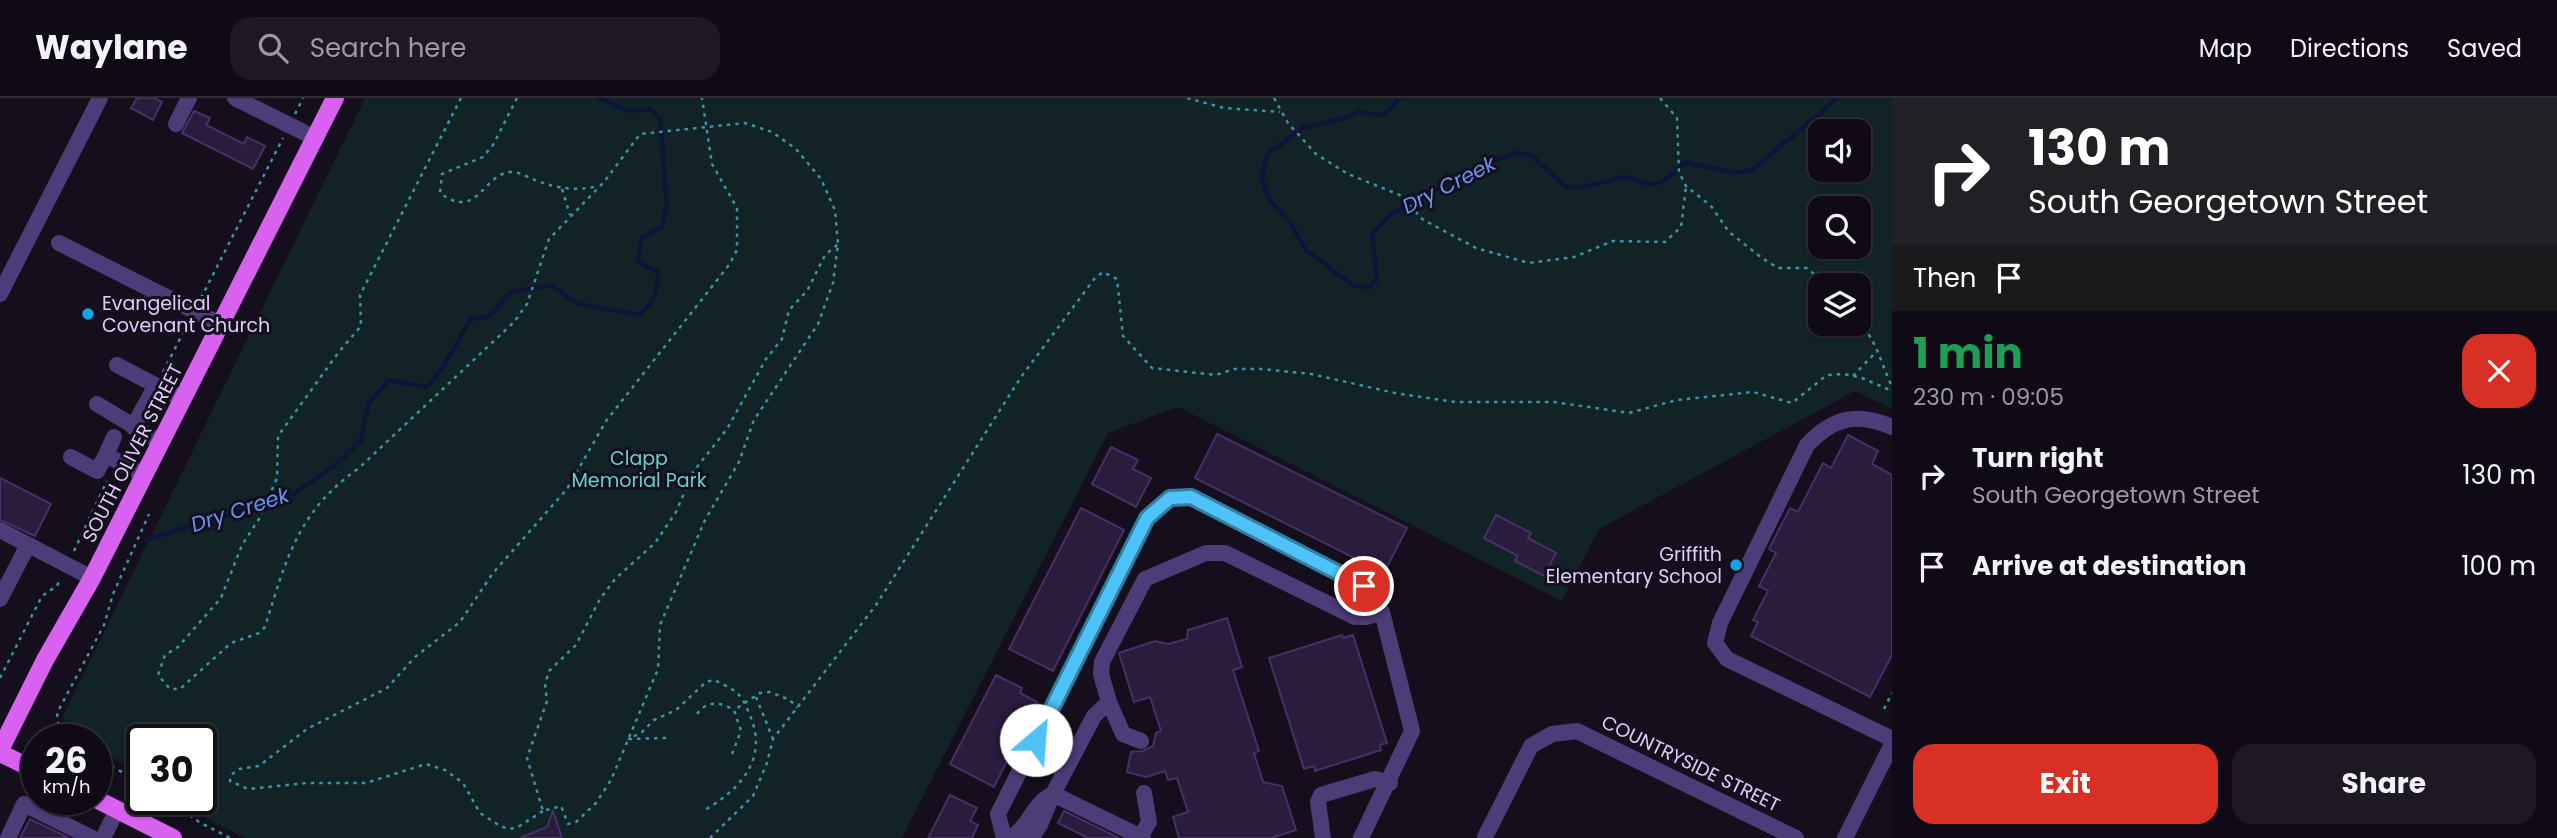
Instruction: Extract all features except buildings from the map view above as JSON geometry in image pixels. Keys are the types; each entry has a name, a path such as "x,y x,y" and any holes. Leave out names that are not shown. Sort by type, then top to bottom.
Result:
{"main road":[{"name":"SOUTH OLIVER STREET","path":"0,752 45,660 93,578 335,98"},
{"path":"0,752 21,763"},
{"path":"112,807 173,838"}],"street":[{"path":"0,294 100,98"},
{"path":"176,124 189,98"},
{"path":"235,98 315,138"},
{"path":"59,243 220,324"},
{"path":"117,365 182,399"},
{"path":"133,427 156,385"},
{"path":"97,404 128,420 133,427 160,442"},
{"path":"1892,427 1872,419 1856,417 1818,433 1807,445 1720,623 1715,643 1727,659 1892,738"},
{"path":"71,457 97,471 114,437"},
{"path":"106,454 144,475"},
{"path":"1053,793 1040,801 1020,832 1007,838 998,814 1147,518 1170,498 1191,497 1364,586 1382,612 1412,731 1390,783 1361,838"},
{"path":"0,530 93,578"},
{"path":"0,599 28,545"},
{"path":"1141,741 1123,734 1109,702 1101,674 1102,662 1145,579 1206,553 1225,553 1355,617 1382,612"},
{"path":"1031,838 1094,716 1109,702"},
{"name":"COUNTRYSIDE STREET","path":"1485,837 1531,746 1552,734 1577,731 1796,838"},
{"path":"1845,838 1892,744"},
{"path":"1323,838 1318,802 1321,795 1368,780 1381,779 1390,783"},
{"path":"1053,793 1141,837 1149,822 1144,793"},
{"path":"8,838 21,810"},
{"path":"103,838 117,810"},
{"path":"58,815 92,838"}],"path":[{"path":"461,98 360,295 361,327 338,353 278,436 277,478 243,545 221,597 178,647 166,655 159,666 158,675 170,689 180,689 231,643 265,627 282,571 312,510 331,488 359,468 472,365 514,322 528,299 549,239 599,186 640,134 667,130 745,123 772,132 796,149 821,179 835,210 838,244 833,283 818,324 754,421 739,462 705,520 660,625 658,668 611,780 596,803 576,822 568,824 561,806 542,811 519,827 500,826 480,813 463,783 445,770 426,764 366,783 307,783 248,789 230,781 231,775 239,769 259,766 307,729 387,688 415,657 460,622 493,573 567,489 606,421 714,285 737,250 737,208 712,164 706,134 705,119 702,98"},
{"path":"517,98 493,145 483,157 443,174 440,193 452,201 474,199 503,173 513,171 562,189 599,186"},
{"path":"1187,98 1224,108 1281,112"},
{"path":"1274,98 1290,125 1316,154 1348,174 1403,197 1422,219 1476,248 1529,263 1574,257 1613,241 1665,242 1681,227 1686,186"},
{"path":"1660,98 1677,118 1679,172 1686,186 1710,206 1730,232 1762,258 1779,268 1807,268 1813,273"},
{"path":"562,189 570,215"},
{"path":"542,811 527,758 547,701 545,684 549,671 576,645 600,598 616,578 655,543 676,512 693,472 727,429 766,359 782,339 789,310 807,291 824,255 833,245 838,244"},
{"path":"710,838 753,796 767,763 773,739 876,605 1021,377 1094,278 1103,272 1117,279 1124,336 1152,368 1216,375 1234,369 1262,369 1311,374 1395,393 1455,402 1554,402 1629,413 1677,400 1753,392 1792,403 1828,375 1853,376 1892,389"},
{"path":"1871,333 1892,389"},
{"path":"1853,376 1876,352"},
{"path":"58,724 57,713 104,625 113,594 149,514"},
{"path":"629,738 642,732 654,720 676,710 706,682 714,680 739,694 757,739 752,763 748,774 731,794 703,811"},
{"path":"734,710 755,696 770,692 790,700 797,708"},
{"path":"1884,709 1892,693"},
{"path":"755,696 773,739"},
{"path":"697,714 709,704 718,703 734,710 741,730 732,754"},
{"path":"629,738 666,738"},
{"path":"189,815 230,838"}],"green space":[{"name":"Clapp Memorial Park","path":"365,98 1892,98 1892,409 1855,391 1599,529 1562,601 1178,407 1108,433 902,838 245,838 202,815 217,815 217,724 126,724 126,764 112,757 112,724 67,724 63,716"}],"waterway":[{"name":"Dry Creek","path":"145,540 292,495 339,462 361,440 368,404 389,380 426,387 433,381 471,319 488,317 511,292 551,285 579,304 639,315 652,301 658,272 638,262 641,239 662,226 667,206 660,118 650,109 629,111 599,98"},
{"name":"Dry Creek","path":"1399,98 1383,114 1374,115 1359,111 1346,118 1303,128 1268,153 1261,177 1270,201 1290,222 1305,249 1354,286 1370,287 1377,279 1372,234 1391,214 1469,171 1515,153 1531,155 1566,187 1583,187 1624,177 1654,185 1668,178 1685,162 1735,173 1752,170 1838,98"}],"place":[{"name":"Evangelical Covenant Church","path":"88,314"},
{"name":"Griffith Elementary School","path":"1736,565"}],"route":[{"path":"1036,740 1147,518 1170,498 1191,497 1364,586"}]}
